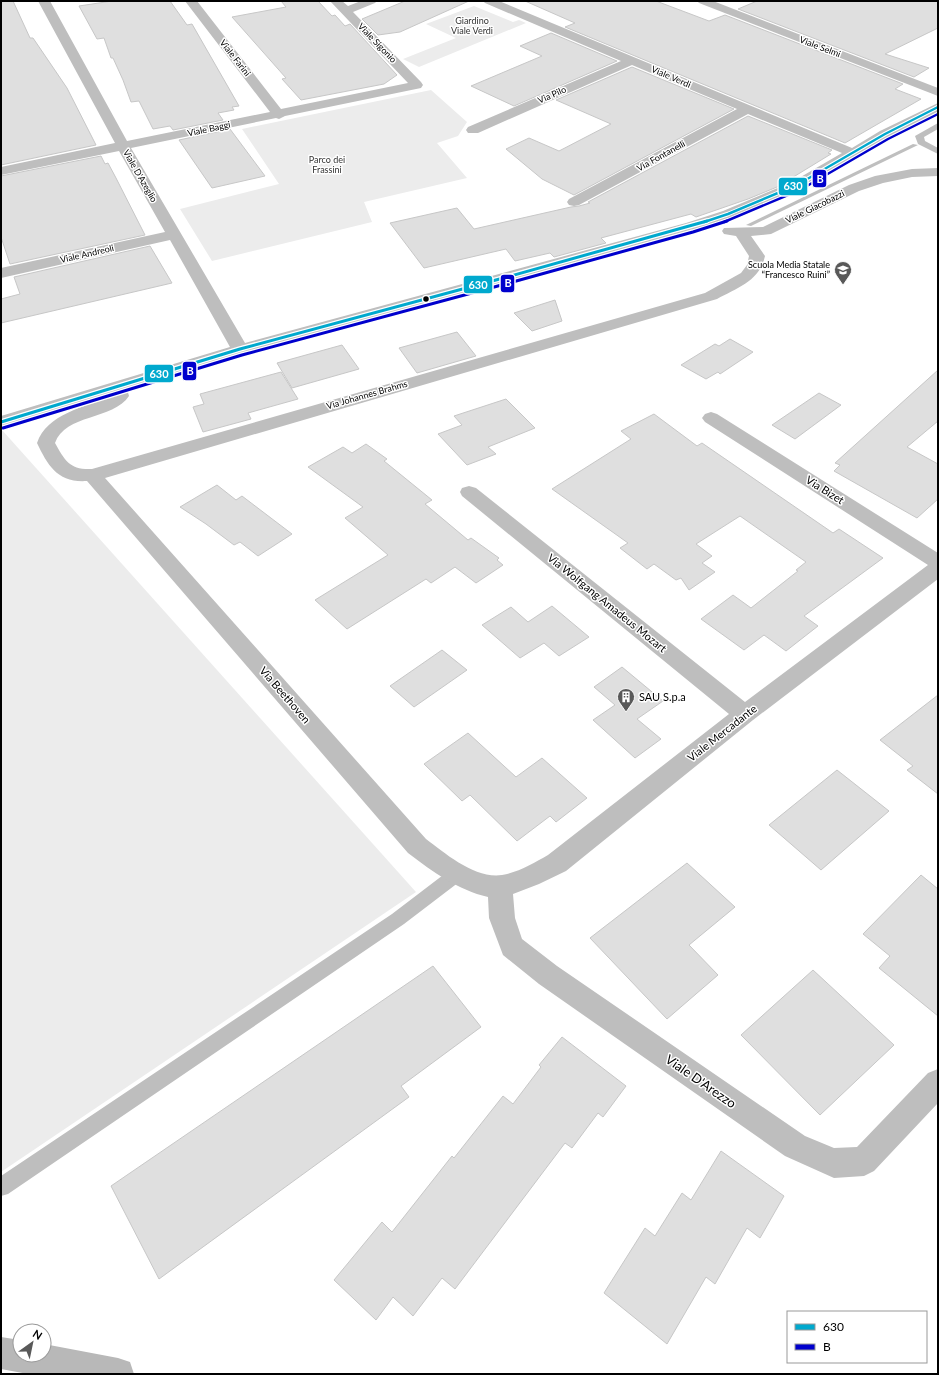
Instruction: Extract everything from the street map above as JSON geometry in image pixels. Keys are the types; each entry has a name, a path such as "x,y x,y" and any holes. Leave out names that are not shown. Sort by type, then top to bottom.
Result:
{"main road":[{"path":"1,1353 118,1374"}],"street":[{"name":"Viale D'Azeglio","path":"44,1 123,146 240,350"},
{"name":"Viale Farini","path":"191,1 279,115"},
{"name":"Viale Sigonio","path":"336,1 417,85"},
{"path":"346,10 372,1"},
{"name":"Viale Verdi","path":"489,1 853,153"},
{"name":"Viale Selmi","path":"708,2 938,92"},
{"name":"Via Pilo","path":"473,130 631,61"},
{"name":"Viale Baggi","path":"1,171 279,115 417,85"},
{"path":"1,422 240,350 691,226 728,214 797,185 885,134 938,108"},
{"name":"Via Fontanelli","path":"574,202 747,109"},
{"name":"Viale Giacobazzi","path":"691,226 741,232 766,231 854,188 880,179 912,173 938,172"},
{"name":"Via Johannes Brahms","path":"118,386 120,396 116,401 66,421 52,430 48,436 46,443 56,462 69,473 80,476 92,475 711,296 747,276 756,266 757,256 741,232"},
{"name":"Viale Andreoli","path":"1,273 173,235"},
{"name":"Via Bizet","path":"711,418 938,562"},
{"name":"Via Beethoven","path":"92,475 417,846 457,874 481,884 500,886"},
{"name":"Via Wolfgang Amadeus Mozart","path":"468,492 745,714"},
{"name":"Viale Mercadante","path":"500,886 531,877 557,863 745,714 938,568"},
{"name":"Viale D'Arezzo","path":"500,886 502,918 512,947 555,980 795,1146 834,1163 864,1161 938,1083"}],"lane":[{"path":"938,126 919,136 921,142 938,151"},
{"path":"1,1187 398,919 457,874"}],"green space":[{"name":"Giardino Viale Verdi","path":"474,6 513,22 519,20 526,23 419,67 403,59 456,38 426,24"},
{"name":"Parco dei Frassini","path":"431,90 467,122 458,136 437,143 467,178 364,202 372,222 212,261 180,209 279,184 242,129"},
{"path":"2,430 416,892 1,1172 1,431"}],"building":[{"path":"1,1 13,1 30,38 33,38 67,88 96,145 1,165"},
{"path":"112,1 170,1 187,25 192,24 239,106 232,107 234,110 218,113 223,120 173,130 170,126 153,129 139,101 131,102 113,58 111,58 104,38 97,39 79,6"},
{"path":"281,1 318,1 332,16 335,15 345,26 350,24 397,75 384,84 301,100 282,79 286,78 232,17 286,7"},
{"path":"405,1 469,1 400,32 378,35 362,19"},
{"path":"525,1 656,1 709,21 725,15 903,84 895,89 921,99 845,143 565,27 575,23"},
{"path":"757,1 938,1 938,28 885,54 929,68 914,77 738,9"},
{"path":"551,33 617,61 514,106 471,86 542,56 520,46"},
{"path":"632,67 734,109 574,195 542,179 506,149 529,138 559,151 611,124 556,100"},
{"path":"748,116 832,150 828,153 831,154 777,187 748,199 696,217 691,214 601,238 606,243 554,257 550,253 515,261 506,249 424,268 390,223 457,208 474,229 590,203 588,202"},
{"path":"230,129 265,176 212,188 179,140"},
{"path":"101,156 105,164 108,163 145,235 10,264 1,237 1,176"},
{"path":"150,246 172,283 1,323 1,299 20,294 14,277"},
{"path":"555,300 562,321 532,331 514,313"},
{"path":"457,332 476,356 417,373 399,348"},
{"path":"730,339 753,352 720,374 718,372 706,379 681,365 715,344 719,346"},
{"path":"342,345 359,369 292,388 277,363"},
{"path":"938,370 938,421 907,447 938,464 938,499 917,518 834,471 840,465 835,463"},
{"path":"281,372 298,399 248,413 251,419 203,432 193,407 204,404 200,394"},
{"path":"819,393 841,405 795,439 772,425"},
{"path":"506,399 535,428 488,447 496,454 467,465 438,434 462,425 454,416"},
{"path":"654,414 697,446 702,443 833,533 839,529 883,558 804,616 818,626 786,651 764,635 744,650 701,619 733,595 751,608 798,571 796,570 806,562 740,516 696,544 712,556 702,563 715,572 689,590 681,578 676,580 654,564 647,569 620,548 628,543 552,489 631,439 621,431"},
{"path":"366,444 387,459 384,461 432,500 425,504 468,540 471,538 499,558 497,560 503,565 476,583 455,567 431,583 426,579 347,629 315,600 388,555 345,518 363,507 308,467 343,447 352,453"},
{"path":"217,485 236,500 242,496 292,534 258,556 240,542 234,545 180,507"},
{"path":"552,606 589,637 559,656 544,643 520,658 482,625 511,607 528,622"},
{"path":"442,650 467,670 414,707 390,686"},
{"name":"SAU S.p.a","path":"622,667 663,701 637,719 661,739 635,758 593,720 615,705 594,687"},
{"path":"938,695 938,794 907,770 913,766 880,740"},
{"path":"468,733 516,777 542,758 587,798 556,822 550,816 517,841 470,795 462,801 424,764"},
{"path":"837,770 889,811 821,870 769,825"},
{"path":"687,863 735,907 689,945 718,975 667,1019 590,938"},
{"path":"921,875 938,889 938,1016 879,968 890,956 863,934"},
{"path":"433,966 481,1027 401,1086 409,1097 159,1279 111,1186"},
{"path":"813,970 894,1045 820,1115 741,1035"},
{"path":"562,1037 626,1086 603,1117 598,1113 572,1148 565,1143 455,1289 442,1278 413,1316 393,1297 376,1320 334,1280 382,1222 392,1232 452,1156 454,1158 503,1096 513,1104 541,1067 539,1065"},
{"path":"721,1151 784,1196 760,1238 747,1228 715,1284 706,1277 667,1344 604,1293 645,1228 655,1236 682,1193 691,1200"}],"waterway":[{"path":"749,225 915,145"}],"transit line":[{"name":"630","path":"1,422 240,349 507,277 691,226 728,214 797,185 885,134 938,107"},
{"name":"B","path":"3,428 242,355 509,283 693,232 730,220 800,190 888,139 938,114"}],"place":[{"name":"Scuola Media Statale “Francesco Ruini”","path":"843,285"},
{"name":"SAU S.p.a","path":"626,712"}]}
